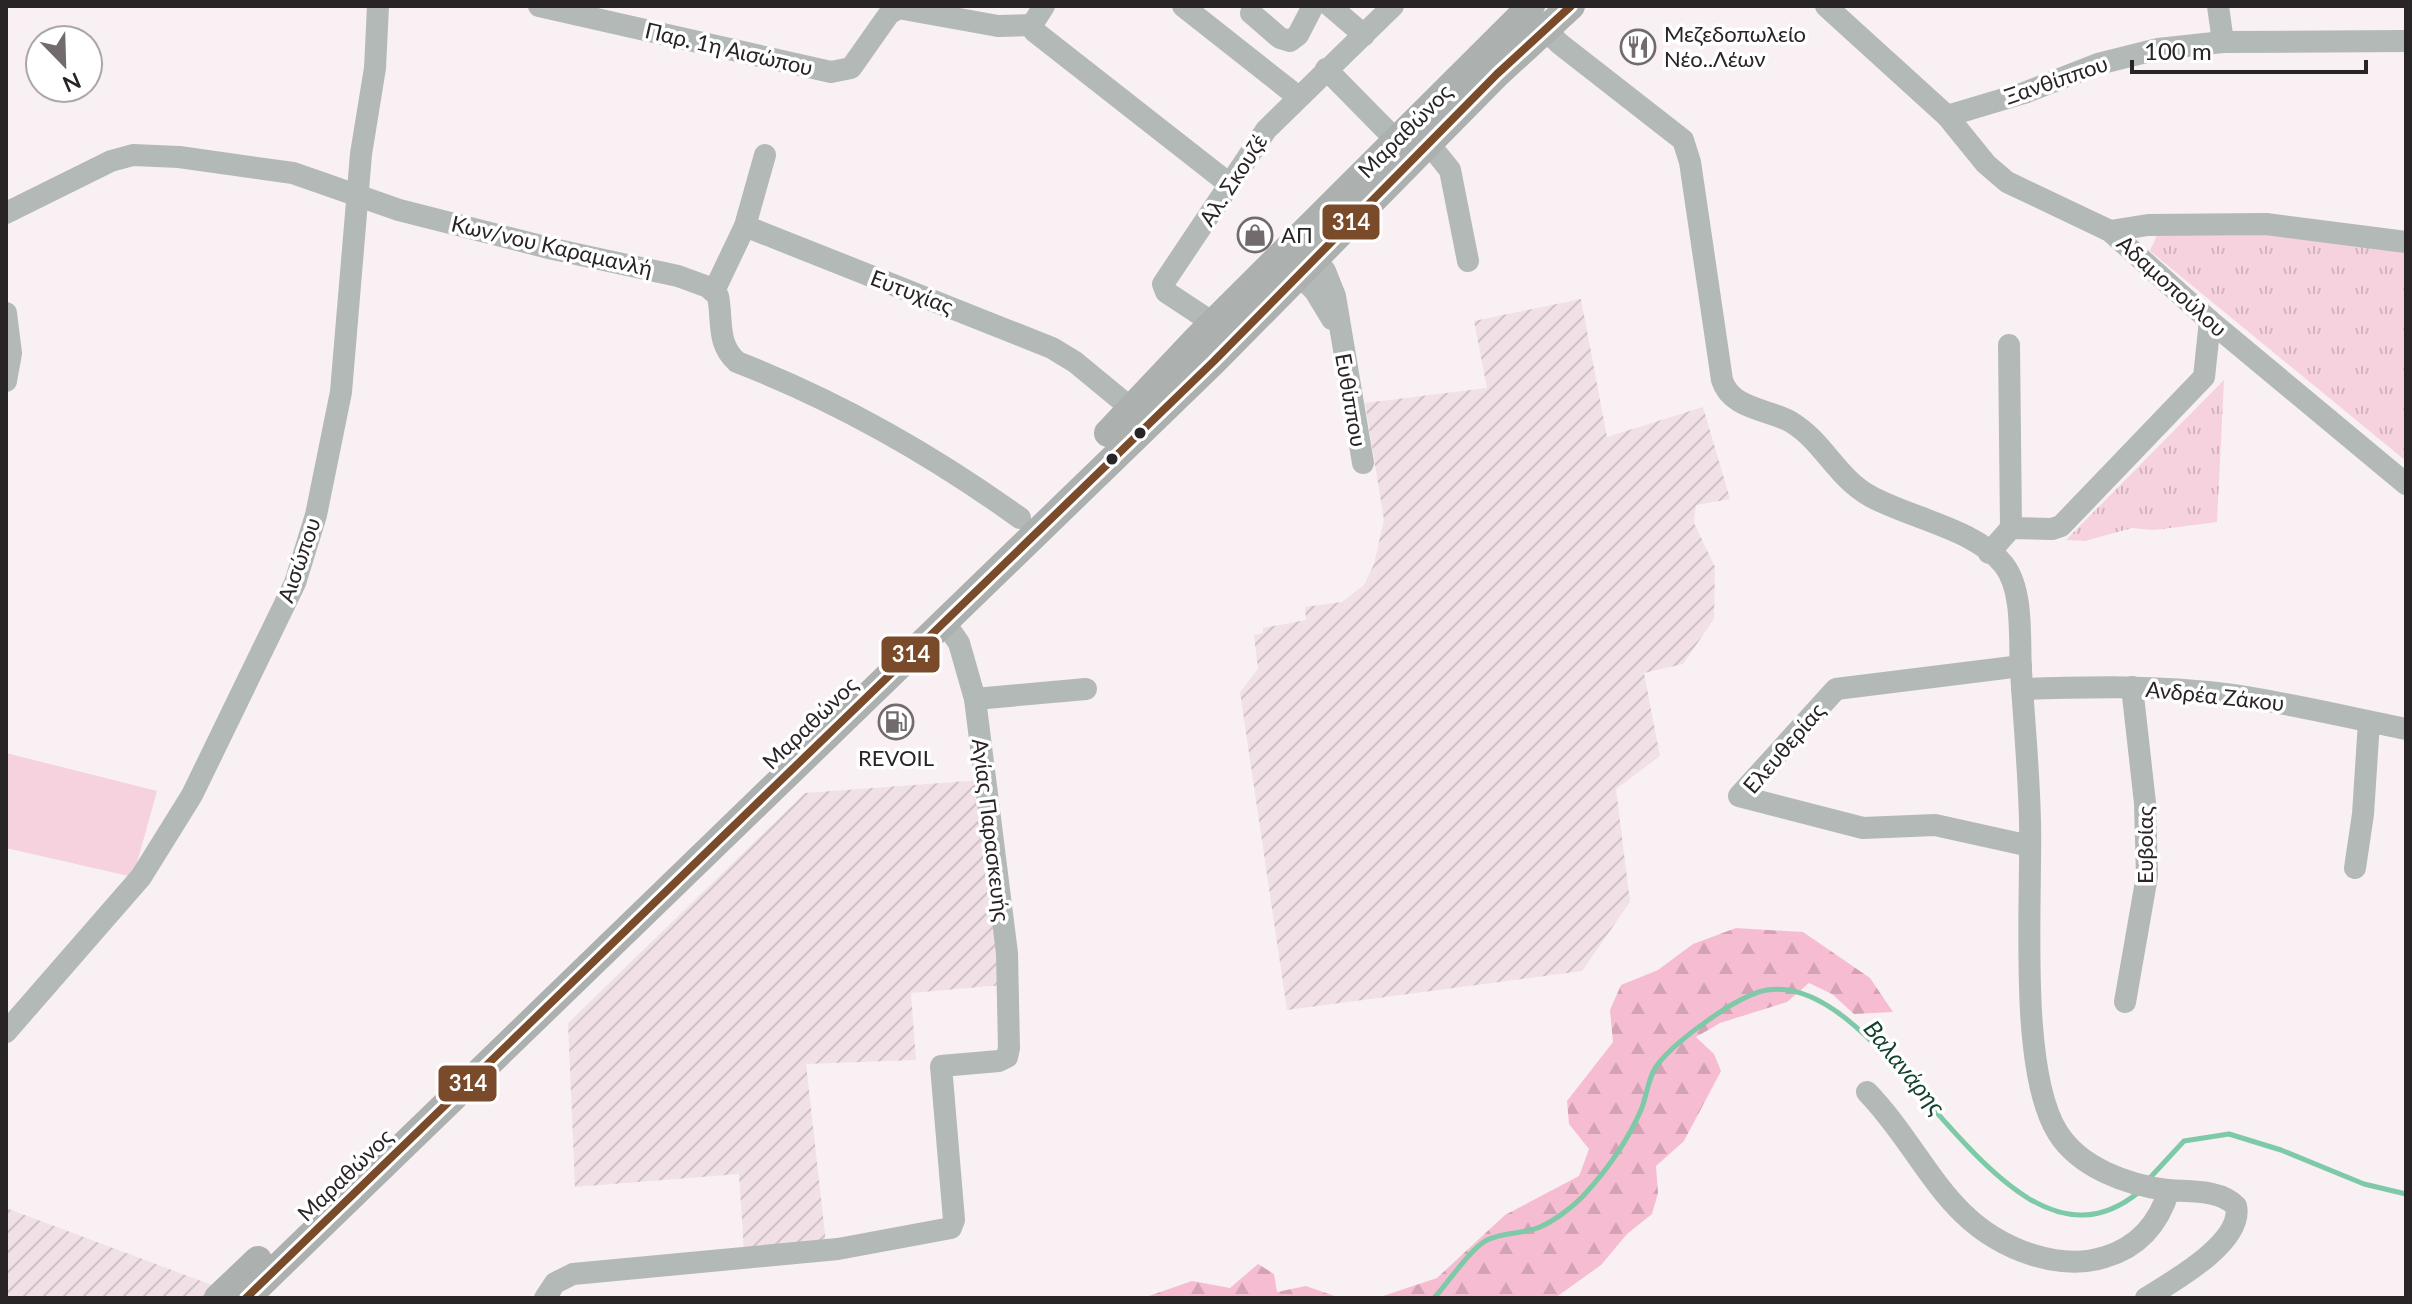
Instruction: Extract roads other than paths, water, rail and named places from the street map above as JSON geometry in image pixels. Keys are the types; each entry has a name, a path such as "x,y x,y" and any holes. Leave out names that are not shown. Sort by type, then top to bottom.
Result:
{"main road":[{"name":"Μαραθώνος","path":"246,1298 943,620 1298,257 1396,140 1527,18 1571,6"},
{"name":"Μαραθώνος","path":"218,1298 1132,409 1213,323 1298,257 1429,144 1527,18"}],"street":[{"name":"Αισώπου","path":"6,1032 141,877 192,795 295,583 316,515 341,392 357,193 375,68 378,6"},
{"name":"Παρ. 1η Αισώπου","path":"539,6 831,72 851,68 889,14 898,8 998,26 1038,16"},
{"path":"1183,6 1297,96"},
{"path":"1251,13 1280,38 1290,41 1298,35 1313,6"},
{"path":"1330,6 1364,35"},
{"name":"Αλ. Σκουζέ","path":"1213,323 1166,292 1163,284 1193,243 1257,140 1297,96 1393,6"},
{"name":"Αδαμοπούλου","path":"1826,6 1947,116 1986,164 2007,182 2110,231 2210,321 2406,484"},
{"path":"2218,6 2223,42"},
{"path":"1038,16 1034,31 1228,183"},
{"path":"1527,18 1683,140 1690,162 1722,380 1728,393 1742,403 1799,428 1861,491 1963,536 2004,565 2011,578 2021,677 2030,846 2033,1037 2043,1102 2058,1134 2073,1152 2102,1170 2139,1184 2224,1197 2236,1206 2238,1214 2234,1226 2209,1255 2146,1298"},
{"name":"Ξανθίππου","path":"1947,116 2137,53 2223,42 2406,41"},
{"path":"1326,69 1396,140"},
{"path":"1429,144 1450,172 1468,261"},
{"name":"Κων/νου Καραμανλή","path":"6,213 111,161 133,155 249,165 293,173 399,210 553,249 678,276 714,291"},
{"path":"765,155 745,226 714,291 719,303 727,353 737,362 837,403 907,441 1020,518"},
{"path":"2110,231 2148,225 2266,224 2406,242"},
{"name":"Ευτυχίας","path":"745,226 1052,348 1075,362 1132,409"},
{"name":"Ευθίππου","path":"1298,257 1340,337 1363,463"},
{"path":"6,313 11,353 6,381"},
{"path":"2011,528 2052,529 2061,526 2205,375 2210,321"},
{"path":"1989,553 2011,528 2009,345"},
{"name":"Αγίας Παρασκευής","path":"545,1298 555,1283 573,1274 838,1249 948,1231 954,1220 941,1066 999,1061 1007,1057 1009,1047 1007,953 975,699 959,643 943,620"},
{"name":"Ανδρέα Ζάκου","path":"2021,677 2223,693 2305,706 2406,729"},
{"name":"Ελευθερίας","path":"2021,677 1836,689 1739,796 1863,828 1935,825 2030,846"},
{"name":"Ευβοίας","path":"2125,1002 2147,876 2145,803 2132,687"},
{"path":"975,699 1086,689"},
{"path":"2355,868 2363,814 2369,722"},
{"path":"1867,1092 1891,1117 1933,1183 1976,1227 1991,1238 2037,1256 2086,1261 2125,1249 2158,1219 2169,1190"}],"waterway":[{"name":"Βαλανάρης","path":"1434,1298 1481,1244 1493,1237 1540,1227 1580,1199 1630,1133 1658,1064 1678,1043 1708,1020 1740,1000 1767,990 1813,998 1859,1029 1994,1172 2041,1205 2089,1215 2139,1192"},
{"name":"Βαλανάρης","path":"2147,1181 2184,1141 2229,1134 2281,1150 2364,1184 2406,1194"}],"place":[{"name":"Μεζεδοπωλείο Νέο..Λέων","path":"1638,47"},
{"name":"ΑΠ","path":"1255,235"},
{"name":"REVOIL","path":"896,722"}]}
